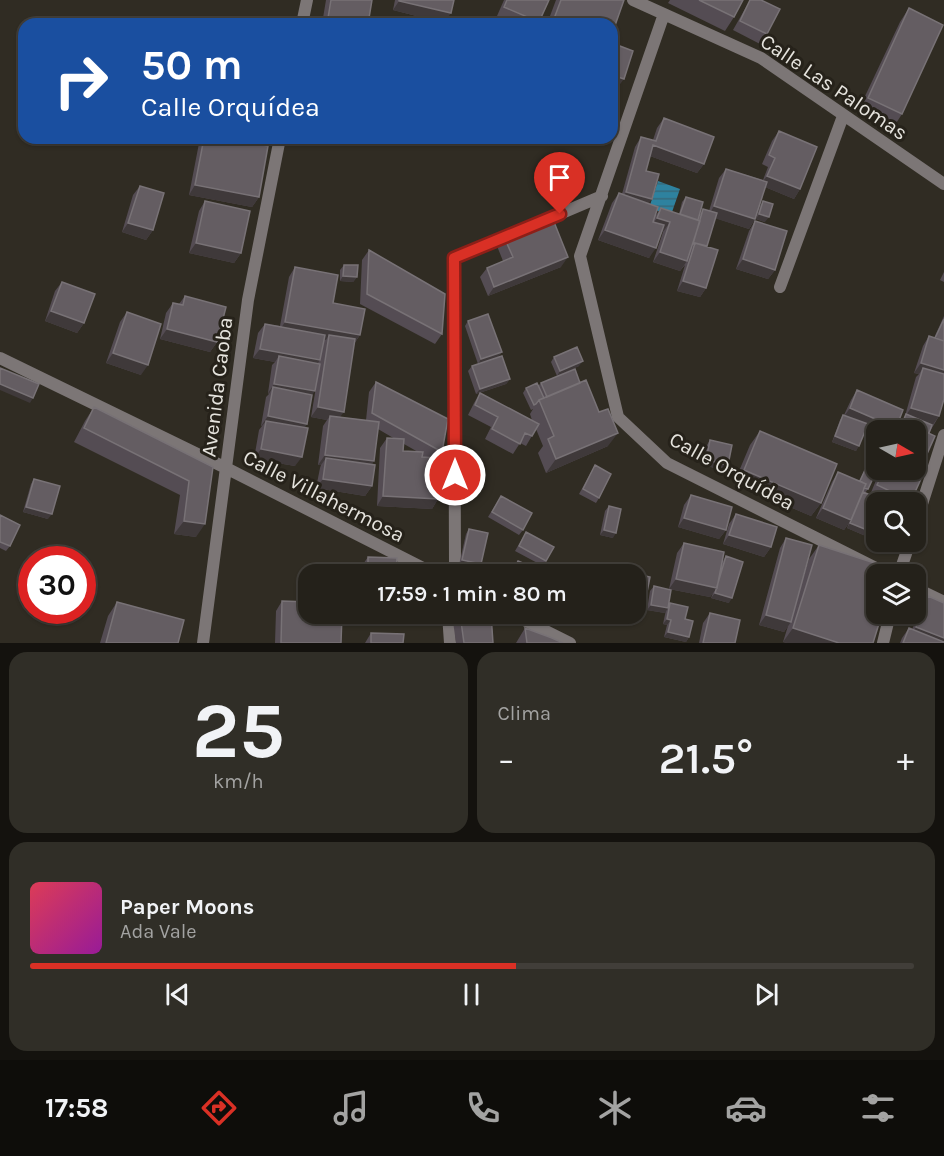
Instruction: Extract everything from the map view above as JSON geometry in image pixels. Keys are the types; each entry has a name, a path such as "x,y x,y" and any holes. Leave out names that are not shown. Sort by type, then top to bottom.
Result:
{"street":[{"path":"303,18 307,0"},
{"name":"Calle Las Palomas","path":"633,0 761,58 944,184"},
{"path":"453,564 454,258 602,196 663,14"},
{"path":"780,286 843,116"},
{"name":"Avenida Caoba","path":"203,643 248,300 279,144"},
{"name":"Calle Orquídea","path":"602,196 580,256 618,417 667,463 868,564"},
{"name":"Calle Villahermosa","path":"0,358 226,468 415,564"},
{"path":"926,492 944,435"},
{"path":"926,593 944,602"},
{"path":"449,624 450,643"},
{"path":"532,624 570,643"},
{"path":"883,643 888,624"}],"water":[{"path":"658,181 680,189 671,215 649,208"}],"building":[{"path":"331,0 372,0 369,18 328,18"},
{"path":"399,0 454,0 451,13"},
{"path":"507,0 549,0 541,18 530,18 504,7"},
{"path":"561,0 624,0 618,18 554,18"},
{"path":"699,0 743,0 734,17"},
{"path":"750,0 761,0 780,9 767,34 740,21"},
{"path":"909,8 943,25 902,114 868,98"},
{"path":"618,45 633,51 624,79 618,77"},
{"path":"664,118 714,137 704,164 653,145 646,171 659,174 652,199 626,192 641,137 656,141"},
{"path":"779,131 817,147 800,189 767,176 775,158 769,155"},
{"path":"203,144 268,146 259,197 195,185"},
{"path":"726,169 767,182 755,219 714,206"},
{"path":"140,186 164,193 153,230 128,223"},
{"path":"619,193 658,207 653,222 664,225 656,248 605,230"},
{"path":"686,197 703,202 698,220 680,214"},
{"path":"205,201 250,211 241,253 196,243"},
{"path":"763,201 773,204 769,217 759,214"},
{"path":"661,208 700,221 687,261 660,252 670,222 657,218"},
{"path":"703,209 717,213 707,246 693,244"},
{"path":"552,217 568,257 494,287 487,268 513,257 504,237"},
{"path":"755,221 787,231 775,270 743,259"},
{"path":"695,243 718,250 706,288 683,281"},
{"path":"369,250 445,294 442,334 367,294"},
{"path":"344,265 358,265 357,277 343,276"},
{"path":"295,267 338,275 333,303 365,309 360,335 285,322"},
{"path":"62,282 95,294 84,323 51,311"},
{"path":"185,296 226,307 217,342 167,329 173,303 183,305"},
{"path":"127,312 161,324 148,365 113,353"},
{"path":"488,314 502,352 481,359 468,321"},
{"path":"944,319 944,341 935,338"},
{"path":"265,324 325,335 320,360 260,349"},
{"path":"329,335 355,339 344,412 318,407"},
{"path":"929,336 944,341 944,370 921,363"},
{"path":"577,347 583,361 560,371 554,357"},
{"path":"279,356 320,364 315,391 274,384"},
{"path":"502,356 510,379 480,389 472,366"},
{"path":"0,368 39,384 33,398 0,384"},
{"path":"923,368 944,374 944,399 939,416 911,408"},
{"path":"575,369 580,383 547,397 541,383"},
{"path":"586,380 599,412 608,409 618,433 556,459 548,439 554,436 539,400"},
{"path":"376,382 448,419 442,452 372,413"},
{"path":"537,383 544,398 534,405 526,388"},
{"path":"273,387 312,395 307,424 268,416"},
{"path":"857,390 903,410 899,420 878,420 850,408"},
{"path":"480,393 539,424 532,436 525,433 520,444 492,429 498,417 475,405"},
{"path":"94,407 213,467 205,524 184,521 189,481 84,428"},
{"path":"906,414 920,420 904,420"},
{"path":"843,415 866,423 859,446 835,436"},
{"path":"330,416 379,422 374,461 325,455"},
{"path":"266,421 308,428 302,457 261,449"},
{"path":"926,422 932,425 929,433 926,432"},
{"path":"760,431 837,464 821,503 744,470"},
{"path":"926,432 935,436 926,456"},
{"path":"387,438 404,439 403,451 423,452 422,457 436,458 435,467 440,467 438,499 383,496"},
{"path":"710,440 732,445 728,465 706,460"},
{"path":"326,458 375,465 372,486 323,479"},
{"path":"595,465 611,474 599,498 583,489"},
{"path":"865,470 866,480 872,480 868,489 864,488 866,484 860,481"},
{"path":"838,472 866,484 851,520 823,508"},
{"path":"34,479 60,486 52,514 26,507"},
{"path":"879,480 921,480 915,492 892,492 877,485"},
{"path":"863,492 866,493 866,530 850,523"},
{"path":"691,495 732,507 726,530 684,518"},
{"path":"501,496 532,513 523,530 492,512"},
{"path":"609,506 621,509 616,533 604,530"},
{"path":"736,514 777,527 771,547 729,535"},
{"path":"0,515 20,525 10,546 0,542"},
{"path":"469,529 488,533 481,564 462,560"},
{"path":"526,532 554,547 546,561 519,546"},
{"path":"786,538 812,545 791,622 766,615"},
{"path":"684,543 724,552 717,588 676,579"},
{"path":"819,545 878,564 866,564 866,624 879,624 873,643 839,643 793,628"},
{"path":"726,556 743,562 732,598 715,593"},
{"path":"368,557 397,558 397,564 368,564"},
{"path":"646,576 650,577 646,597"},
{"path":"654,586 671,590 668,608 651,605"},
{"path":"928,596 944,603 944,638 916,627 917,624 926,624"},
{"path":"282,601 298,602 298,624 342,624 341,643 281,643"},
{"path":"117,602 184,620 178,643 106,643"},
{"path":"670,603 688,607 685,619 693,621 689,637 668,632 671,620 667,619"},
{"path":"710,613 740,620 735,643 703,643"},
{"path":"461,624 492,624 493,643 464,643"},
{"path":"525,628 552,638 563,643 527,643"},
{"path":"909,628 944,642 944,643 903,643"},
{"path":"371,633 404,634 403,643 371,643"}],"route":[{"path":"455,475 454,258 560,214"}]}
